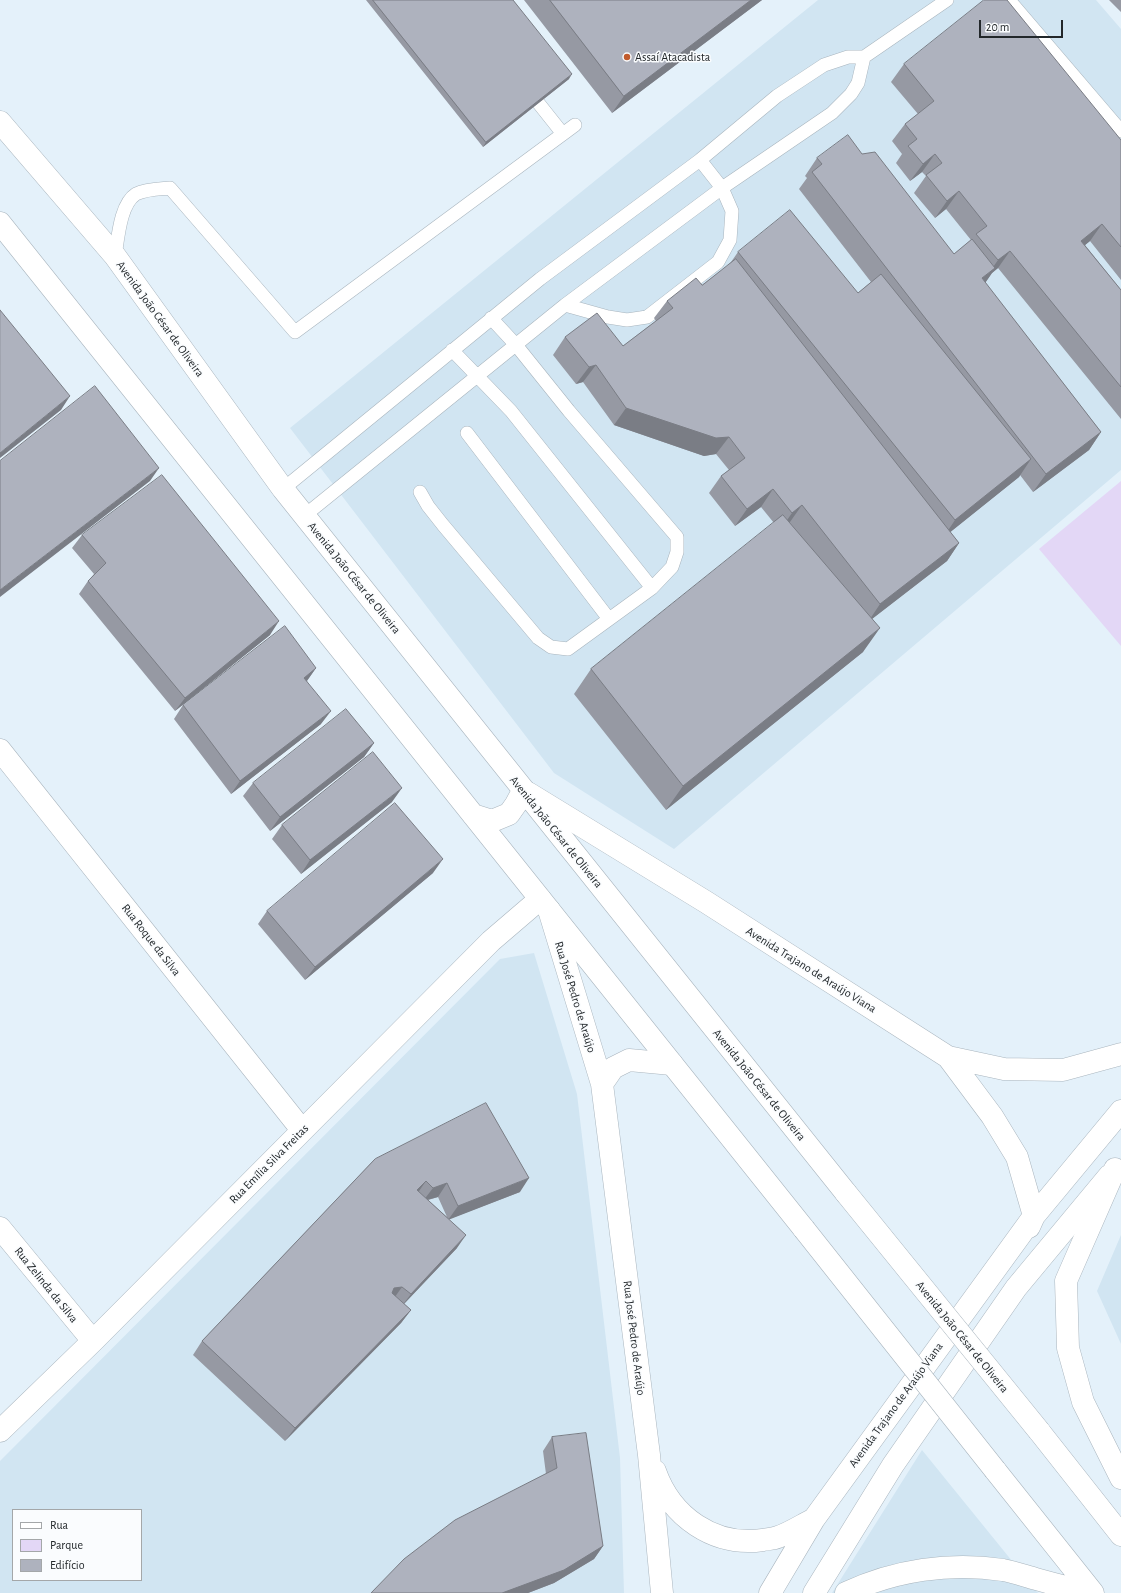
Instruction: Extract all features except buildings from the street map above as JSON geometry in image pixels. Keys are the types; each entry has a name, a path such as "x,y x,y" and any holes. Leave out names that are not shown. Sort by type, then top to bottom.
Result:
{"street":[{"name":"Avenida João César de Oliveira","path":"0,122 115,256 282,489 1121,1535"},
{"path":"0,223 804,1229 1092,1593"},
{"name":"Rua Roque da Silva","path":"0,750 302,1130"},
{"path":"473,815 492,821 509,814 524,791"},
{"name":"Avenida Trajano de Araújo Viana","path":"524,791 699,898 948,1057 1004,1069 1063,1070 1121,1054"},
{"name":"Rua Emília Silva Freitas","path":"0,1430 93,1341 491,941 544,905"},
{"name":"Rua José Pedro de Araújo","path":"544,905 602,1084 649,1455 664,1588"},
{"path":"948,1057 992,1116 1017,1157 1034,1216 959,1370"},
{"path":"602,1084 613,1068 629,1060 672,1064"},
{"name":"Avenida Trajano de Araújo Viana","path":"770,1593 814,1519 1034,1216 1121,1111"},
{"path":"814,1593 893,1465 1016,1288 1118,1165"},
{"path":"1118,1165 1066,1281 1068,1348 1070,1356 1083,1402 1121,1478"},
{"name":"Rua Zelinda da Silva","path":"0,1228 93,1341"},
{"path":"649,1455 657,1476 668,1496 681,1513 700,1529 724,1538 751,1541 778,1537 814,1519"},
{"path":"846,1593 865,1585 916,1570 976,1568 1004,1570 1092,1593"}],"lane":[{"path":"282,489 540,278 700,160 777,96 824,65 848,57 864,57 947,0"},
{"path":"1009,0 1121,131"},
{"path":"304,516 565,305 722,188 832,113 851,94 858,82 864,57"},
{"path":"518,78 563,134"},
{"path":"115,256 121,221 126,207 135,195 146,190 170,188 295,332 575,125"},
{"path":"565,305 608,317 627,320 647,317 718,262 730,240 732,211 722,188 700,160"},
{"path":"420,492 443,525 538,638 550,648 568,649 652,588 672,567 678,552 677,537 516,345 491,318"},
{"path":"452,350 511,410 652,588"},
{"path":"467,433 608,619"}],"shaded area":[{"path":"818,0 1096,0 1121,29 1121,470 674,849 554,773 290,428"},
{"path":"534,953 577,1094 620,1458 624,1593 0,1593 0,1461 500,959"},
{"path":"1121,1235 1121,1344 1097,1291"},
{"path":"922,1450 1038,1593 832,1593"}],"green space":[{"path":"1121,481 1121,646 1039,549"}],"place":[{"name":"Assaí Atacadista","path":"627,57"}]}
